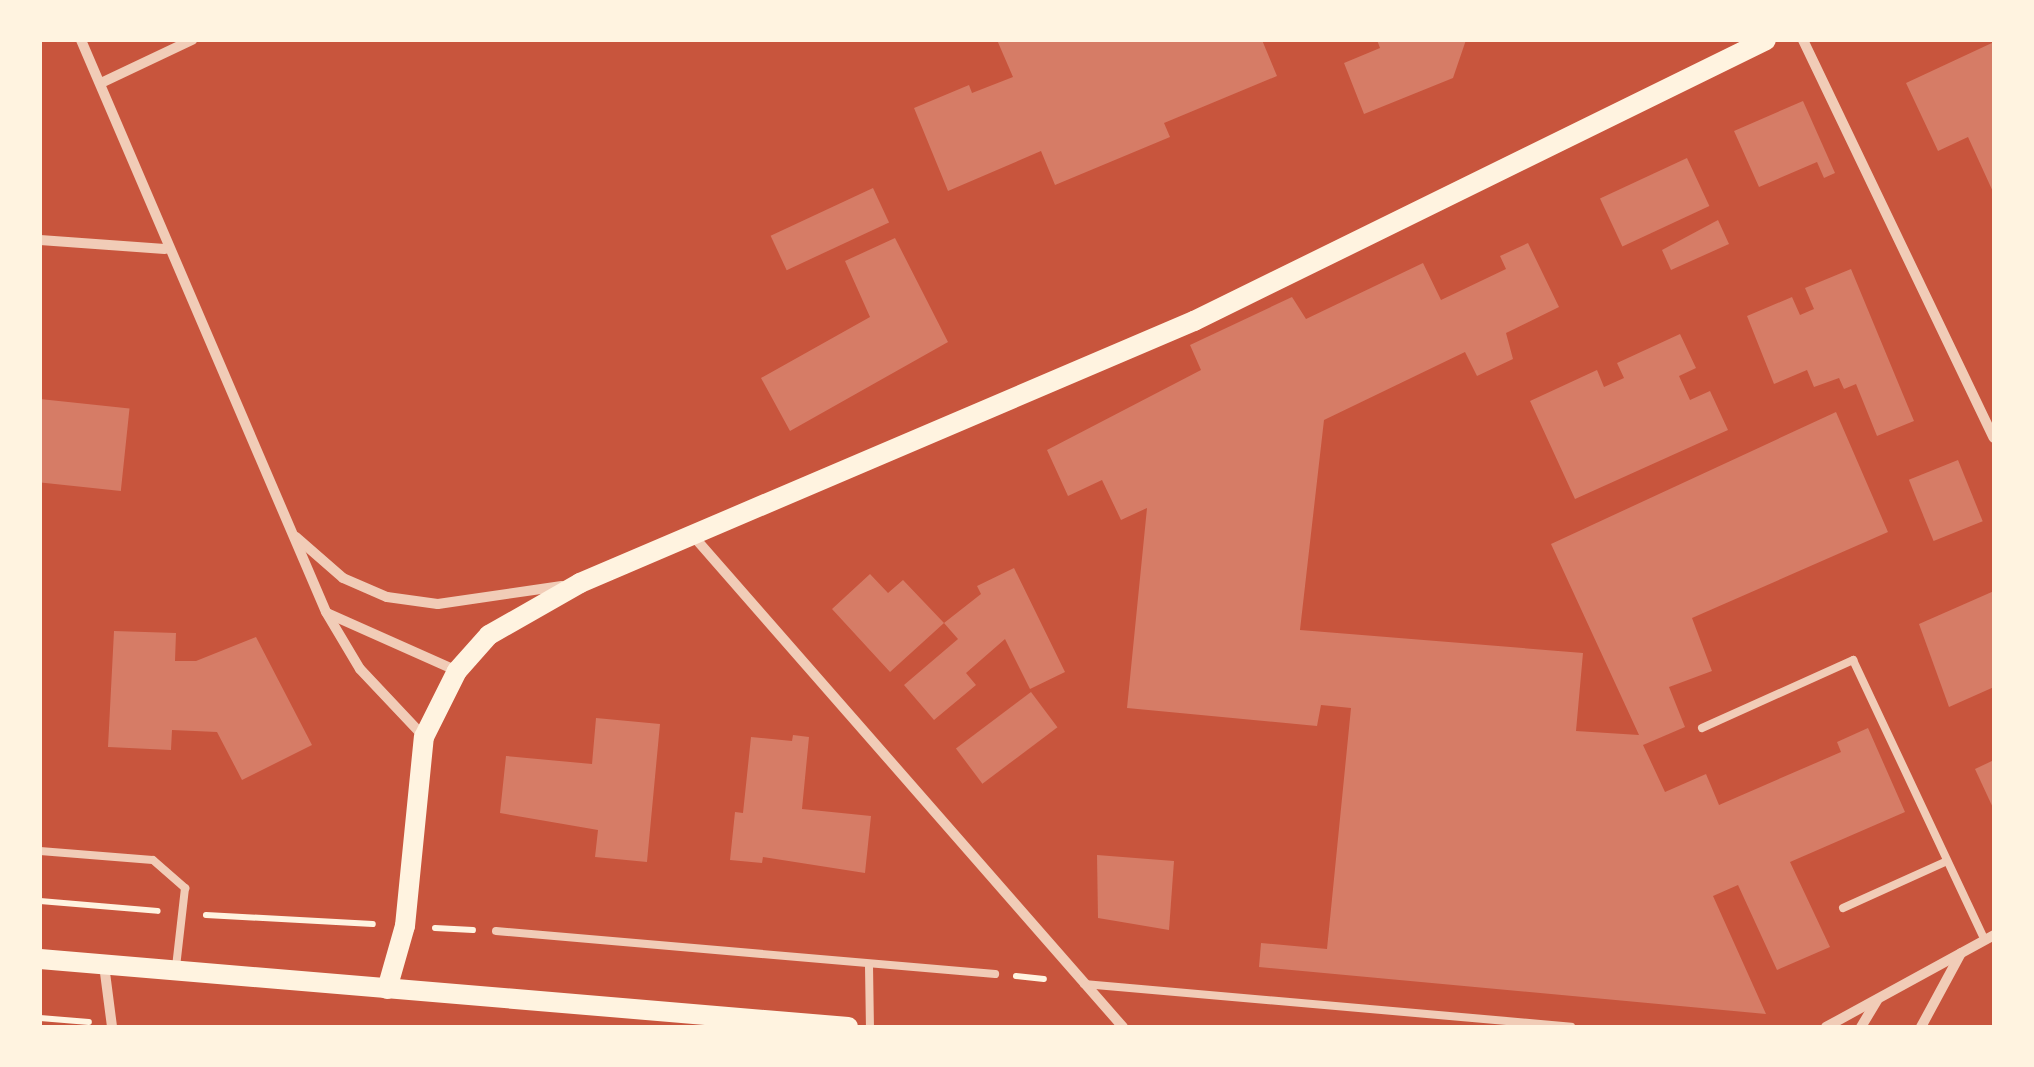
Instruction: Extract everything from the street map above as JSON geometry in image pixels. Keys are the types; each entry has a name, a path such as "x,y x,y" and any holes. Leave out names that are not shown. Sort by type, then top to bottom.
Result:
{"main road":[{"path":"388,989 405,926 424,736 457,671 489,635 580,582 695,538 1194,321 1766,40"},
{"path":"40,959 848,1027"}],"street":[{"path":"81,40 165,249 326,612 360,669 424,736"},
{"path":"100,83 192,40"},
{"path":"1803,40 1994,438"},
{"path":"40,240 165,249"},
{"path":"291,533 343,578 387,597 438,604 580,582"},
{"path":"695,538 1123,1027"},
{"path":"326,612 457,671"},
{"path":"1826,1027 1989,937"},
{"path":"1921,1027 1963,950"},
{"path":"104,965 112,1027"},
{"path":"1861,1027 1878,1000"}],"lane":[{"path":"1702,728 1854,660 1948,861 1989,937"},
{"path":"40,851 154,860 184,888 175,970"},
{"path":"1843,908 1948,861"},
{"path":"496,931 995,974"},
{"path":"869,966 870,1027"},
{"path":"1084,984 1571,1027"}],"path":[{"path":"40,901 184,914 496,931"}],"building":[{"path":"997,40 1262,40 1277,76 1164,123 1170,137 1055,185 1041,151 948,191 914,108 969,85 972,93 1013,77"},
{"path":"1377,40 1466,40 1453,78 1364,114 1344,63 1380,48"},
{"path":"1994,42 1994,194 1968,137 1938,151 1906,83"},
{"path":"1803,101 1835,173 1824,178 1817,162 1759,187 1734,131"},
{"path":"1687,158 1709,206 1622,247 1600,199"},
{"path":"873,188 889,222 787,270 771,236"},
{"path":"1718,220 1729,244 1671,270 1662,250"},
{"path":"895,238 948,342 790,431 761,378 870,317 845,261"},
{"path":"1528,243 1559,307 1506,333 1513,359 1477,376 1465,352 1324,420 1300,630 1583,653 1576,731 1639,735 1551,544 1836,412 1888,532 1692,618 1712,671 1669,687 1685,727 1643,745 1665,792 1706,774 1719,805 1841,752 1837,742 1868,728 1905,812 1790,862 1830,947 1777,970 1738,885 1713,896 1766,1014 1259,967 1261,943 1327,949 1351,708 1321,705 1317,726 1127,708 1147,508 1121,520 1102,480 1068,496 1047,450 1201,370 1190,345 1292,297 1306,319 1423,263 1441,300 1506,269 1500,256"},
{"path":"1851,269 1914,421 1877,436 1856,384 1844,389 1839,378 1814,387 1807,370 1774,384 1747,316 1792,297 1800,315 1814,309 1805,288"},
{"path":"1680,334 1696,368 1679,376 1690,400 1710,391 1728,430 1575,499 1530,401 1597,370 1604,387 1624,378 1617,363"},
{"path":"40,399 130,408 121,491 40,482"},
{"path":"1958,460 1983,521 1934,541 1909,480"},
{"path":"1014,568 1065,672 1030,689 1005,639 966,673 976,685 934,720 904,685 958,639 944,623 981,594 977,586"},
{"path":"870,574 888,593 903,580 944,623 890,672 832,609"},
{"path":"1994,591 1994,687 1949,707 1919,624"},
{"path":"114,631 176,633 175,661 196,661 256,637 312,745 242,780 217,732 172,730 171,750 108,747"},
{"path":"1031,692 1057,727 982,784 956,749"},
{"path":"596,718 660,724 647,862 595,857 598,830 500,813 506,756 592,764"},
{"path":"793,735 809,737 802,809 871,816 865,873 763,857 762,863 730,860 735,812 743,813 751,737 792,741"},
{"path":"1994,760 1994,810 1975,769"},
{"path":"1097,855 1174,861 1169,930 1098,918"}]}
